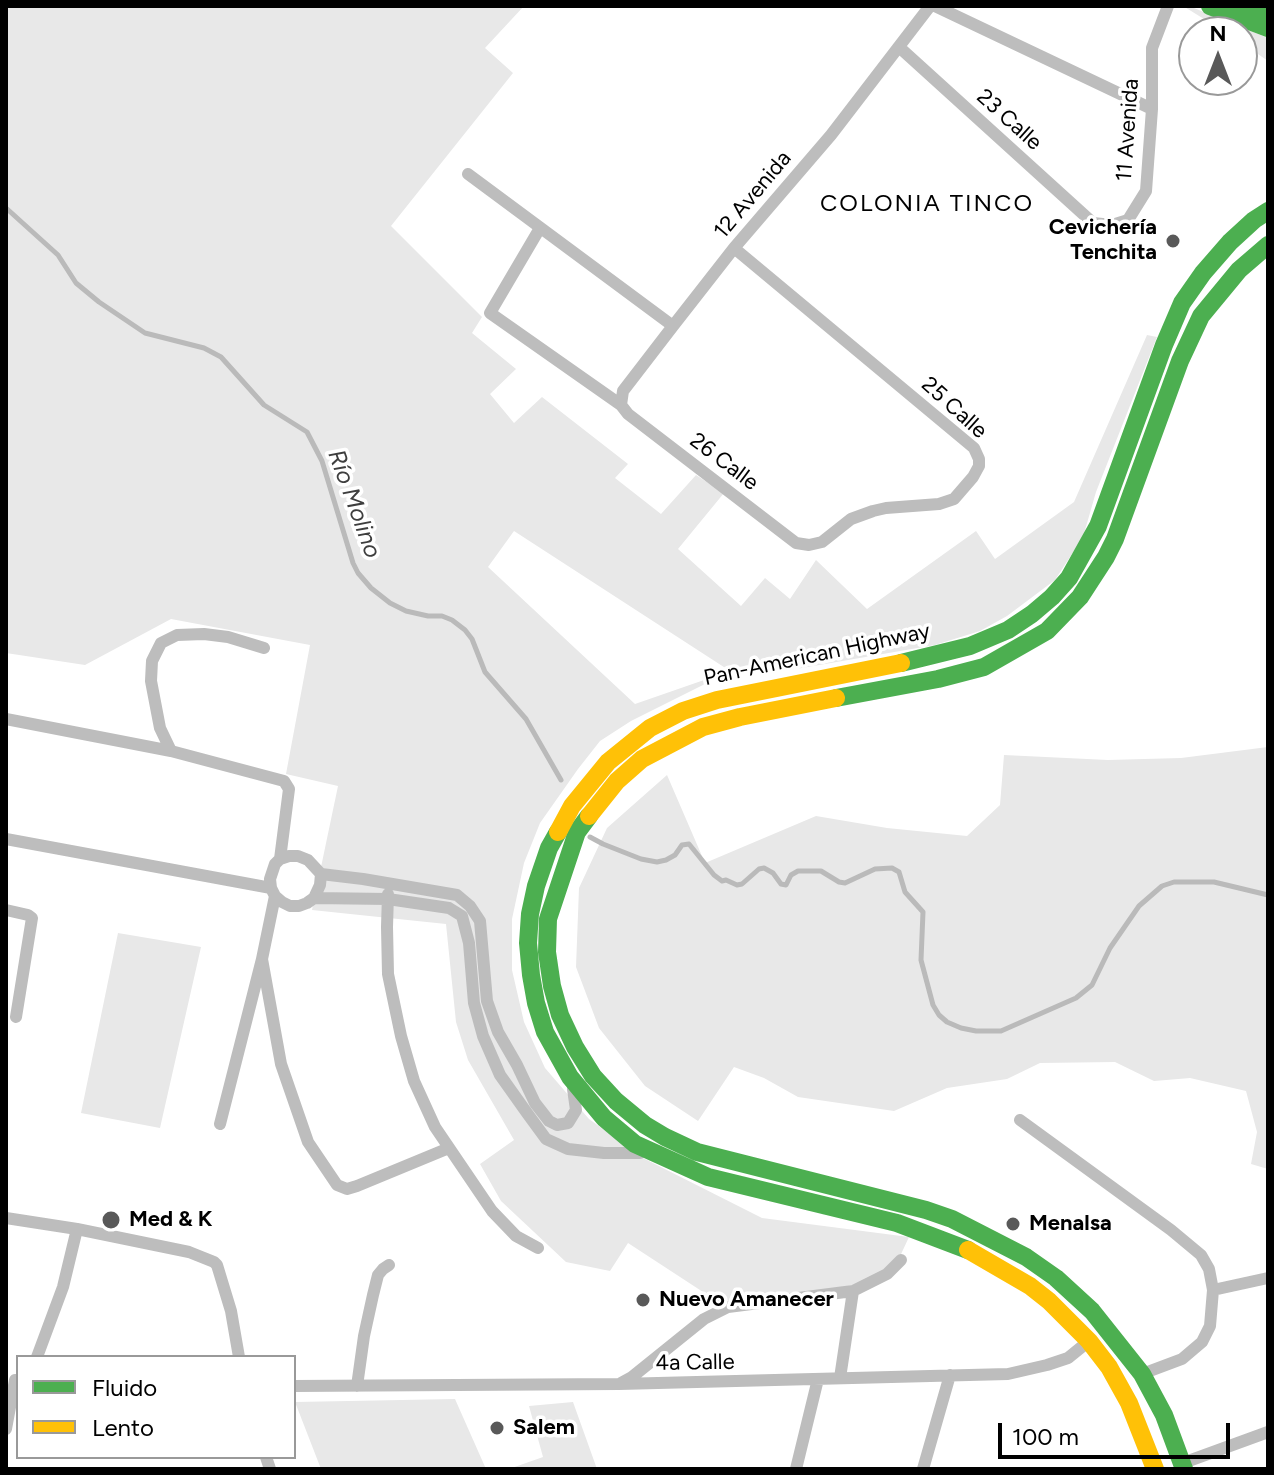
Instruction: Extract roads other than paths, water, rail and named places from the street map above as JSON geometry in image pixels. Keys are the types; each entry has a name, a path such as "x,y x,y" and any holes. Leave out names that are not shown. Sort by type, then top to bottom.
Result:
{"main road":[{"path":"1210,6 1268,28"},
{"path":"1249,6 1268,13"},
{"name":"Pan-American Highway","path":"1155,1469 1129,1403 1109,1367 1089,1341 1030,1286 974,1252 897,1223 708,1177 635,1144 604,1118 570,1077 552,1047 536,1003 528,943 530,914 549,848 572,806 608,762 650,728 683,711 737,695 930,657 970,646 1008,630 1052,597 1069,578 1098,526 1182,303 1230,242 1268,211"},
{"name":"Pan-American Highway","path":"1184,1466 1164,1415 1142,1374 1092,1311 1056,1278 1026,1257 964,1225 926,1210 697,1152 645,1125 616,1101 600,1084 575,1047 560,1015 547,952 548,919 577,832 617,781 642,759 703,727 740,717 938,679 984,667 1047,631 1080,597 1115,539 1180,361 1201,316 1239,270 1268,245"}],"street":[{"name":"12 Avenida","path":"624,410 623,391 734,248 831,135 932,6"},
{"path":"932,6 1152,109"},
{"name":"11 Avenida","path":"1093,223 1112,225 1128,220 1146,191 1152,109 1152,48 1168,6"},
{"name":"23 Calle","path":"899,47 1093,223"},
{"path":"468,174 673,326"},
{"name":"26 Calle","path":"540,228 490,313 624,410 796,543"},
{"name":"25 Calle","path":"734,248 974,448 979,459 973,477 954,499 939,504 873,511 851,519 822,542 809,545 796,543"},
{"path":"171,751 160,728 151,681 152,661 161,643 177,635 204,634 228,637 264,648"},
{"path":"6,719 171,751 284,781 289,789 280,859 270,879 273,892 262,959 220,1124"},
{"path":"6,839 273,892 290,906 299,906 314,898 321,874"},
{"path":"280,859 298,856 308,860 321,874 457,895 470,906 480,921 487,1001 498,1032 535,1103 549,1121 557,1125 568,1123 576,1110 570,1077"},
{"path":"390,883 388,974 414,1081 435,1127 492,1211 516,1236 538,1248"},
{"path":"314,898 388,899 449,908 462,916 469,943 474,1003 483,1036 500,1075 546,1139 568,1149 655,1153"},
{"path":"6,910 32,918 16,1017"},
{"path":"262,959 281,1064 308,1142 337,1185 347,1189 357,1186 449,1148"},
{"path":"1020,1120 1171,1230 1201,1255 1209,1269 1213,1290 1210,1326 1202,1342 1182,1359 1142,1374"},
{"path":"6,1218 77,1229 209,1259 217,1265 231,1311 239,1355"},
{"path":"38,1355 63,1287 77,1229"},
{"path":"619,1384 704,1319 728,1307 853,1291 887,1274 901,1260"},
{"path":"357,1386 364,1336 378,1275 389,1265"},
{"path":"1213,1290 1268,1278"},
{"path":"840,1378 853,1291"},
{"name":"4a Calle","path":"296,1386 619,1384 1008,1374 1068,1358 1089,1341"},
{"path":"923,1469 950,1375"},
{"path":"796,1469 818,1379"},
{"path":"6,1429 13,1380"},
{"path":"1184,1466 1268,1432"}],"waterway":[{"name":"Río Molino","path":"6,208 58,255 76,283 99,302 145,333 204,348 221,357 264,405 307,432 322,461 358,573 390,603 406,611 442,616 465,630 472,639 485,672 526,719 561,780"},
{"name":"Río Molino","path":"590,837 641,859 657,862 675,855 682,845 689,844 714,875 737,885 764,868 786,885 791,875 798,871 821,871 845,883 875,869 892,868 899,872 905,892 923,912 921,960 933,1005 947,1022 976,1031 1001,1031 1076,998 1092,985 1110,948 1139,906 1162,886 1174,882 1214,882 1268,895"}],"place":[{"name":"Cevichería Tenchita","path":"1173,241"},
{"name":"Med & K","path":"111,1220"},
{"name":"Menalsa","path":"1013,1224"},
{"name":"Nuevo Amanecer","path":"643,1300"},
{"name":"Salem","path":"497,1428"}],"district":[{"name":"COLONIA TINCO","path":"927,204"}]}
